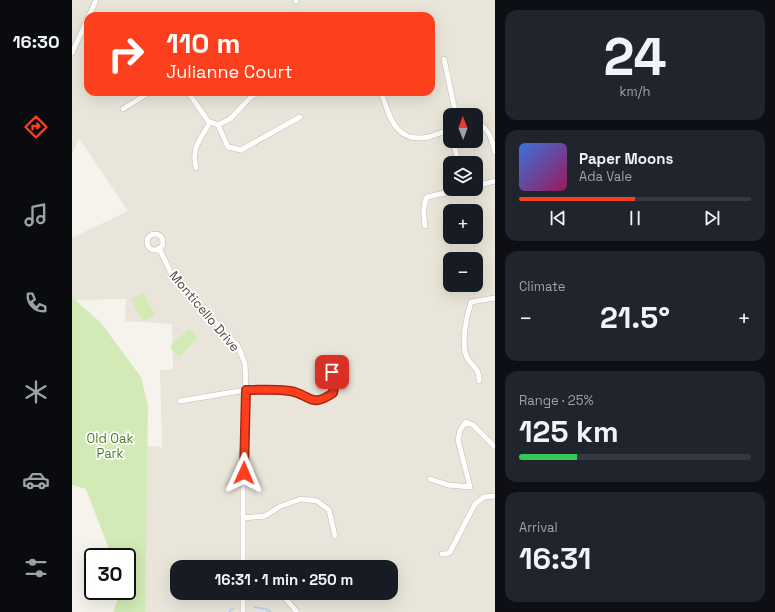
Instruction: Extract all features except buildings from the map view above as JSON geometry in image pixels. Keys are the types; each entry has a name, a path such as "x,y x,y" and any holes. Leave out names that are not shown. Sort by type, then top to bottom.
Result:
{"street":[{"path":"91,12 96,0"},
{"path":"72,53 84,28"},
{"path":"444,59 454,108"},
{"path":"123,109 144,96"},
{"path":"191,96 208,121 218,125 228,147 241,150 300,117"},
{"path":"218,125 230,119 253,96"},
{"path":"382,96 396,128 404,136 415,138 429,137 443,132"},
{"path":"196,168 193,156 195,149 210,122"},
{"path":"483,125 485,126 492,141 495,152"},
{"path":"483,184 495,181"},
{"path":"425,226 424,202 427,197 443,193"},
{"name":"Monticello Drive","path":"159,248 173,276 238,346 245,364 246,390 243,560"},
{"path":"479,381 479,371 471,363 466,352 465,334 467,316 471,302 495,298"},
{"path":"180,401 246,390 291,391 314,401 324,399 333,393 335,382 332,372"},
{"path":"430,479 448,485 470,487 458,440 460,430 466,422 473,425 495,447"},
{"path":"442,554 450,552 475,504 484,497 495,496"},
{"path":"244,518 265,516 281,506 301,499 317,501 329,510 335,536"},
{"path":"243,600 243,612"},
{"path":"287,600 298,612"}],"shaded area":[{"path":"72,0 495,0 495,612 144,612 147,446 162,447 160,370 173,369 172,324 125,321 126,299 72,300 72,238 128,211 79,138 72,155"}],"green space":[{"path":"143,293 155,315 143,321 131,299"},
{"name":"Old Oak Park","path":"72,297 101,323 141,377 148,406 145,612 113,612 118,600 136,600 136,548 109,548 86,489 72,485"},
{"path":"190,329 197,339 181,355 178,356 171,349 171,345"}],"waterway":[{"path":"254,607 266,609 271,612"},
{"path":"229,612 233,608"}],"route":[{"path":"244,473 246,390 291,391 314,401 324,399 333,393 335,382 332,372"}]}
